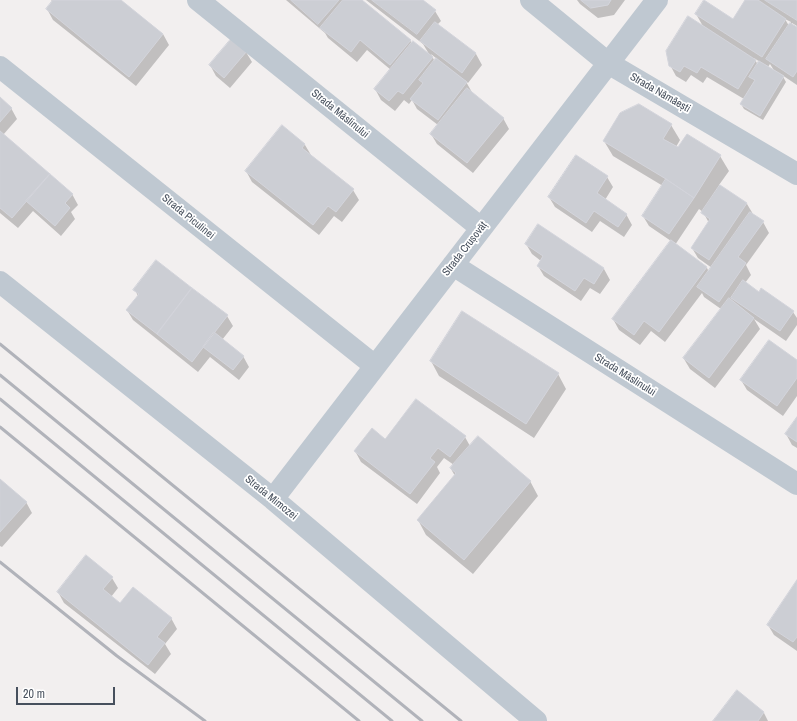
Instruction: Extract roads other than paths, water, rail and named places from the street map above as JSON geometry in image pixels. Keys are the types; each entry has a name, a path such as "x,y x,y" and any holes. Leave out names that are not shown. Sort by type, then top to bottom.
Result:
{"street":[{"name":"Strada Măslinului","path":"198,0 482,228"},
{"name":"Strada Nămăești","path":"531,0 608,63 797,174"},
{"name":"Strada Crușovăț","path":"273,499 657,0"},
{"name":"Strada Piculinei","path":"0,67 375,366"},
{"name":"Strada Măslinului","path":"453,265 797,484"},
{"name":"Strada Mimozei","path":"0,282 273,499 536,721"}],"railway":[{"path":"0,344 461,721"},
{"path":"0,375 422,721"},
{"path":"0,399 392,721"},
{"path":"0,427 359,721"},
{"path":"0,562 117,656 205,721"}]}
